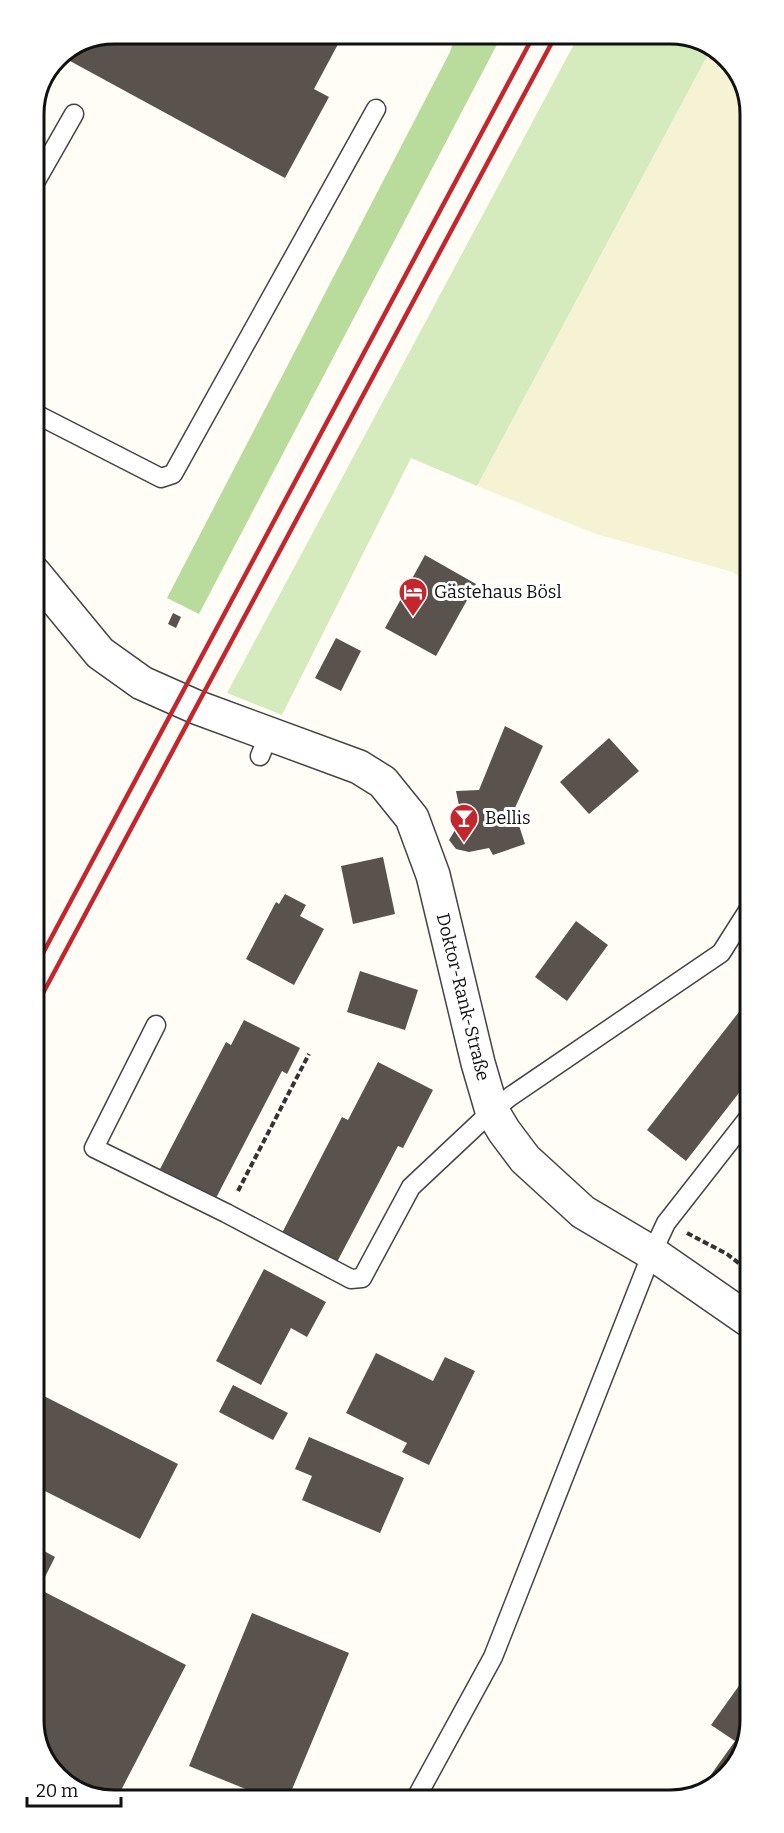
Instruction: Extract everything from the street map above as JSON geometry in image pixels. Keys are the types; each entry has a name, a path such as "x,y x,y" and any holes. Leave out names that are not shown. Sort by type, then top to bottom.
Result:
{"street":[{"name":"Doktor-Rank-Straße","path":"44,585 100,653 142,683 264,745 359,767 383,782 412,818 434,875 451,954 492,1111 525,1159 583,1212 652,1253 740,1314"}],"lane":[{"path":"44,418 161,478 173,474 376,109"},
{"path":"44,167 74,114"},
{"path":"156,1025 94,1149 226,1213 351,1279 362,1278 411,1187 511,1096 721,953 740,923"},
{"path":"421,1790 493,1657 652,1253 666,1223 740,1128"}],"path":[{"path":"226,1213 309,1054"},
{"path":"666,1223 727,1254 740,1264"}],"shaded area":[{"path":"708,54 729,74 737,91 740,113 740,578 733,572 596,534 477,486"}],"green space":[{"path":"453,44 497,44 199,614 167,598"},
{"path":"574,44 675,44 693,47 708,54 477,486 411,458 282,715 227,693"}],"building":[{"path":"113,43 338,43 314,89 329,97 285,178 68,60 87,49"},
{"path":"425,555 476,584 436,656 385,628"},
{"path":"173,613 181,617 176,628 168,624"},
{"path":"336,638 361,651 341,691 315,678"},
{"path":"505,726 543,746 514,810 525,844 493,855 489,848 469,852 456,849 449,840 455,830 464,830 456,791 479,790"},
{"path":"609,738 639,771 589,814 560,782"},
{"path":"383,857 395,914 353,924 341,866"},
{"path":"285,894 306,905 300,916 324,929 294,985 246,959 276,902 279,904"},
{"path":"576,921 608,945 567,1001 535,977"},
{"path":"360,971 418,990 405,1030 347,1012"},
{"path":"740,1011 740,1092 686,1161 647,1130"},
{"path":"244,1020 300,1048 287,1074 282,1071 216,1198 160,1169 226,1042 231,1045"},
{"path":"378,1062 433,1090 403,1148 398,1146 337,1262 282,1233 342,1117 348,1120"},
{"path":"264,1269 326,1302 307,1337 291,1328 261,1385 216,1361"},
{"path":"376,1353 433,1381 445,1357 475,1371 429,1465 402,1452 407,1443 346,1413"},
{"path":"233,1385 288,1413 273,1440 219,1412"},
{"path":"44,1396 178,1464 140,1539 44,1491"},
{"path":"309,1437 404,1478 380,1533 302,1500 312,1476 295,1469"},
{"path":"44,1551 55,1557 44,1579"},
{"path":"44,1592 186,1665 122,1789 95,1787 87,1784 71,1775 58,1762 47,1742 45,1733"},
{"path":"252,1613 349,1653 292,1789 246,1789 189,1766"},
{"path":"740,1684 740,1720 737,1742 726,1762 708,1778 735,1741 711,1725"}],"railway":[{"path":"44,951 529,44"},
{"path":"44,991 551,44"}],"place":[{"name":"Gästehaus Bösl","path":"413,618"},
{"name":"Bellis","path":"464,844"}]}
